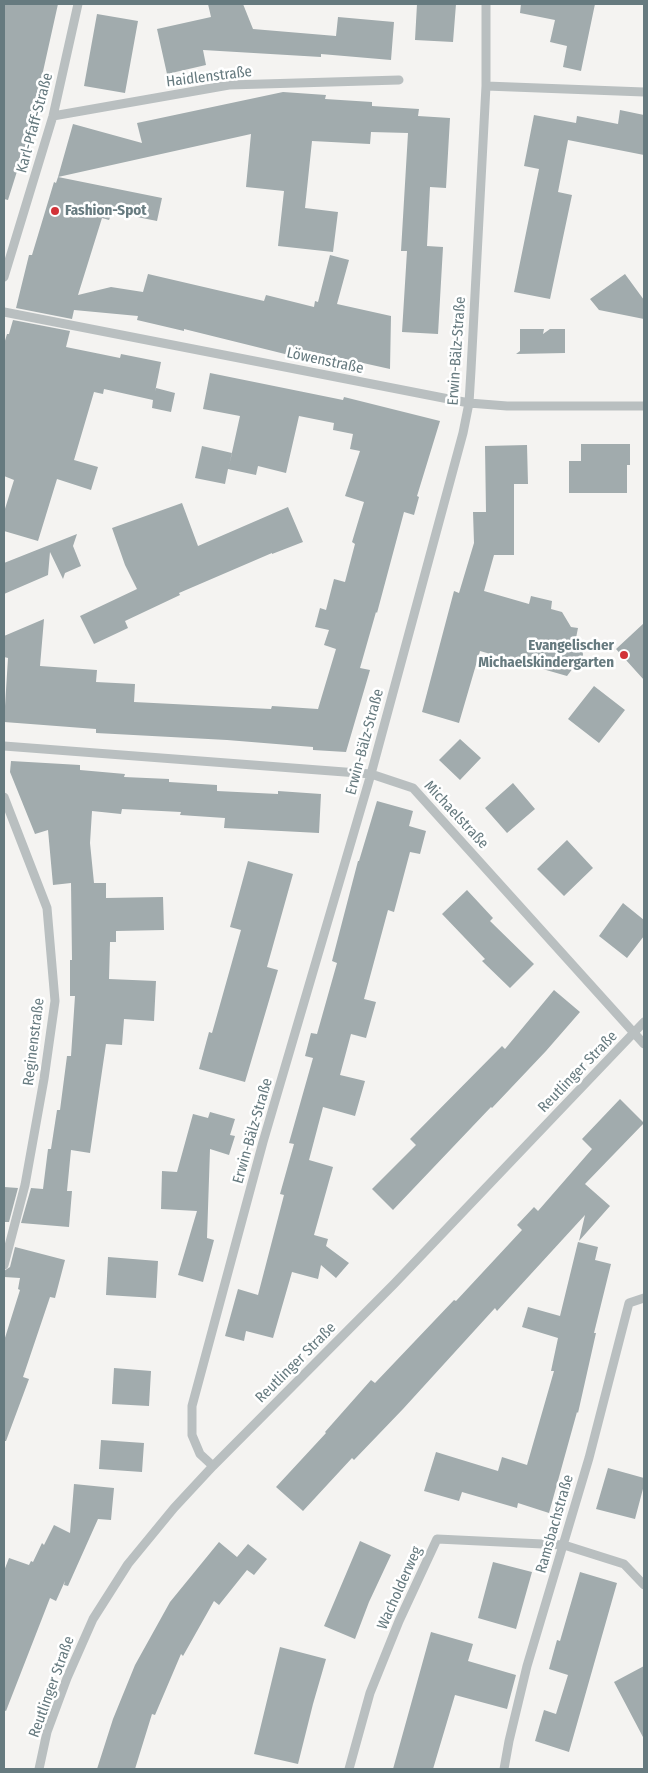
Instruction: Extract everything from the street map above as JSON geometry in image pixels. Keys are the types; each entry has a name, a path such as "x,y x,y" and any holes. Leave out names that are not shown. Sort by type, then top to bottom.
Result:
{"street":[{"name":"Karl-Pfaff-Straße","path":"4,277 53,116 78,4"},
{"name":"Erwin-Bälz-Straße","path":"213,1466 200,1454 192,1435 192,1406 263,1142 371,774 463,433 469,403 486,86 486,4"},
{"name":"Haidlenstraße","path":"53,116 228,85 399,80"},
{"path":"486,86 644,92"},
{"name":"Löwenstraße","path":"4,312 469,403 507,406 644,406"},
{"name":"Michaelstraße","path":"4,746 371,774 413,788 635,1033"},
{"name":"Reginenstraße","path":"4,797 46,908 55,1001 44,1079 25,1185 4,1265"},
{"name":"Reutlinger Straße","path":"39,1769 47,1732 66,1678 93,1619 128,1564 174,1508 213,1466 327,1353 644,1022"},
{"path":"635,1033 644,1044"},
{"name":"Ramsbachstraße","path":"504,1769 527,1666 589,1458 629,1303 644,1298"},
{"name":"Wacholderweg","path":"349,1769 370,1693 399,1621 437,1539 564,1545"},
{"path":"564,1545 624,1564 644,1585"}],"building":[{"path":"4,4 58,4 30,130 8,200 4,199"},
{"path":"208,4 243,4 253,29 336,36 338,17 394,22 391,60 321,54 321,57 203,50 206,65 167,74 157,29 211,17"},
{"path":"417,4 456,4 453,42 415,40"},
{"path":"521,4 595,4 581,71 563,67 567,46 550,42 555,20 520,13"},
{"path":"97,14 138,21 125,93 84,86"},
{"path":"283,92 326,95 325,99 372,102 372,106 419,109 418,116 450,118 446,188 430,187 427,246 443,247 438,334 402,332 407,251 401,251 408,133 371,132 370,144 312,141 305,208 338,212 333,252 278,246 284,191 246,187 251,134 58,177 73,124 142,143 137,123"},
{"path":"620,110 644,115 644,155 568,140 558,192 572,195 550,299 514,292 539,169 524,166 534,115 576,123 577,116 618,124"},
{"path":"58,177 162,198 157,221 112,212 109,220 102,218 78,295 111,287 143,292 148,274 264,301 266,295 314,307 315,301 318,302 330,255 349,260 337,304 391,316 390,369 291,347 289,355 184,329 184,331 137,320 138,316 74,310 72,319 16,308 29,255 32,255 54,182 56,183"},
{"path":"625,274 644,300 644,319 599,310 590,299"},
{"path":"13,320 70,331 66,347 120,358 121,354 161,362 155,392 156,388 175,393 171,412 152,408 153,400 104,389 103,394 94,392 74,460 98,467 91,490 57,479 38,541 4,531 4,512 14,480 4,476 4,344"},
{"path":"520,329 544,329 543,334 550,329 565,329 565,353 516,354 520,351"},
{"path":"210,373 343,400 344,397 440,421 417,496 419,497 414,515 404,512 360,668 370,670 346,752 313,750 313,747 227,740 96,733 96,729 4,722 8,658 4,657 4,636 44,619 40,666 97,670 96,682 135,684 134,702 271,709 272,706 318,709 336,649 324,645 329,630 315,627 320,608 326,610 334,579 345,582 355,544 352,542 364,502 345,496 360,451 350,449 353,434 333,430 334,423 299,416 286,473 258,466 256,475 228,469 225,484 195,478 202,446 232,453 240,416 203,409"},
{"path":"581,444 630,444 630,465 627,465 627,493 569,493 569,461 581,461"},
{"path":"527,445 528,484 514,484 514,555 494,555 484,591 529,604 531,596 552,601 551,609 562,612 571,627 578,628 576,638 582,645 583,655 567,676 480,651 459,723 422,712 454,591 459,593 474,543 473,512 486,512 485,446"},
{"path":"182,503 198,546 288,507 303,542 272,553 179,593 180,595 125,621 128,628 94,644 80,616 137,589 125,565 112,528"},
{"path":"77,534 73,546 81,566 65,573 63,579 50,552 48,575 4,594 4,563"},
{"path":"644,623 644,680 616,649"},
{"path":"594,686 625,710 599,743 568,719"},
{"path":"460,739 481,758 460,780 439,760"},
{"path":"11,761 80,765 80,770 125,774 124,777 169,779 169,782 217,785 217,791 278,794 278,791 321,794 319,833 224,828 225,818 180,815 181,812 122,809 121,814 92,811 90,843 94,883 106,883 106,898 163,897 164,930 116,931 116,942 110,942 109,979 156,981 154,1021 124,1019 122,1045 106,1044 90,1153 71,1150 67,1191 72,1191 69,1227 21,1223 31,1188 43,1189 48,1149 51,1149 57,1110 60,1110 67,1056 71,1056 75,996 70,996 70,960 72,960 71,883 53,885 48,830 35,834 10,772"},
{"path":"513,783 535,809 507,833 485,808"},
{"path":"377,801 413,811 409,826 426,831 420,854 410,852 394,912 388,910 364,999 376,1002 366,1038 351,1034 340,1075 365,1081 355,1116 323,1107 309,1160 333,1167 314,1235 328,1239 326,1246 349,1263 336,1278 321,1265 318,1279 292,1272 273,1338 246,1331 244,1341 225,1336 238,1289 258,1295 284,1195 280,1194 294,1144 289,1143 313,1058 305,1056 311,1033 317,1034 337,963 332,961 358,861"},
{"path":"567,840 593,868 564,896 537,869"},
{"path":"248,861 293,874 267,967 278,970 245,1082 199,1069 209,1032 212,1033 241,930 230,927"},
{"path":"467,890 493,918 490,921 534,964 510,988 482,961 485,959 442,914"},
{"path":"623,903 644,920 644,936 627,958 599,936"},
{"path":"554,990 580,1012 546,1051 393,1210 372,1189 416,1145 410,1139 502,1046 505,1049"},
{"path":"620,1099 644,1123 585,1184 610,1206 579,1241 585,1215 497,1311 495,1308 403,1409 354,1460 352,1458 303,1511 276,1487 326,1433 371,1380 375,1383 454,1300 456,1301 522,1230 517,1225 534,1207 538,1211 592,1149 582,1139"},
{"path":"210,1112 235,1119 230,1135 235,1136 229,1155 210,1149 207,1238 214,1240 203,1282 178,1275 197,1211 161,1209 162,1171 177,1172 193,1114 208,1118"},
{"path":"4,1187 18,1188 9,1222 4,1222"},
{"path":"578,1242 598,1247 595,1260 611,1264 594,1333 596,1333 578,1413 549,1513 518,1503 517,1508 462,1492 459,1501 424,1491 436,1452 498,1471 502,1457 527,1465 554,1371 551,1371 558,1338 522,1327 528,1307 560,1316"},
{"path":"15,1247 65,1260 55,1298 50,1297 23,1377 29,1379 6,1441 4,1441 4,1341 20,1290 18,1289 20,1278 4,1277 4,1271 10,1267"},
{"path":"108,1257 158,1261 156,1298 106,1295"},
{"path":"114,1368 151,1371 149,1406 112,1404"},
{"path":"101,1440 144,1443 142,1472 99,1469"},
{"path":"608,1468 644,1478 644,1485 635,1519 596,1509"},
{"path":"74,1484 114,1488 111,1520 98,1519 68,1586 64,1585 65,1581 56,1601 50,1598 6,1711 4,1710 4,1571 9,1558 29,1565 31,1561 33,1562 42,1543 44,1545 54,1525 70,1533"},
{"path":"360,1541 391,1555 369,1602 355,1639 324,1626"},
{"path":"219,1542 237,1557 248,1544 267,1559 254,1575 247,1570 219,1605 214,1601 183,1656 181,1654 155,1715 152,1714 135,1769 97,1769 113,1719 135,1665 170,1602"},
{"path":"493,1562 532,1572 516,1629 478,1618"},
{"path":"580,1572 617,1583 569,1752 535,1741 544,1710 556,1714 568,1675 549,1669 557,1640 560,1641"},
{"path":"431,1632 473,1644 468,1661 516,1675 507,1709 455,1695 433,1769 393,1769"},
{"path":"280,1647 326,1659 298,1764 254,1754"},
{"path":"644,1666 644,1739 614,1682"}],"place":[{"name":"Fashion-Spot","path":"55,211"},
{"name":"Evangelischer Michaelskindergarten","path":"624,655"}]}
